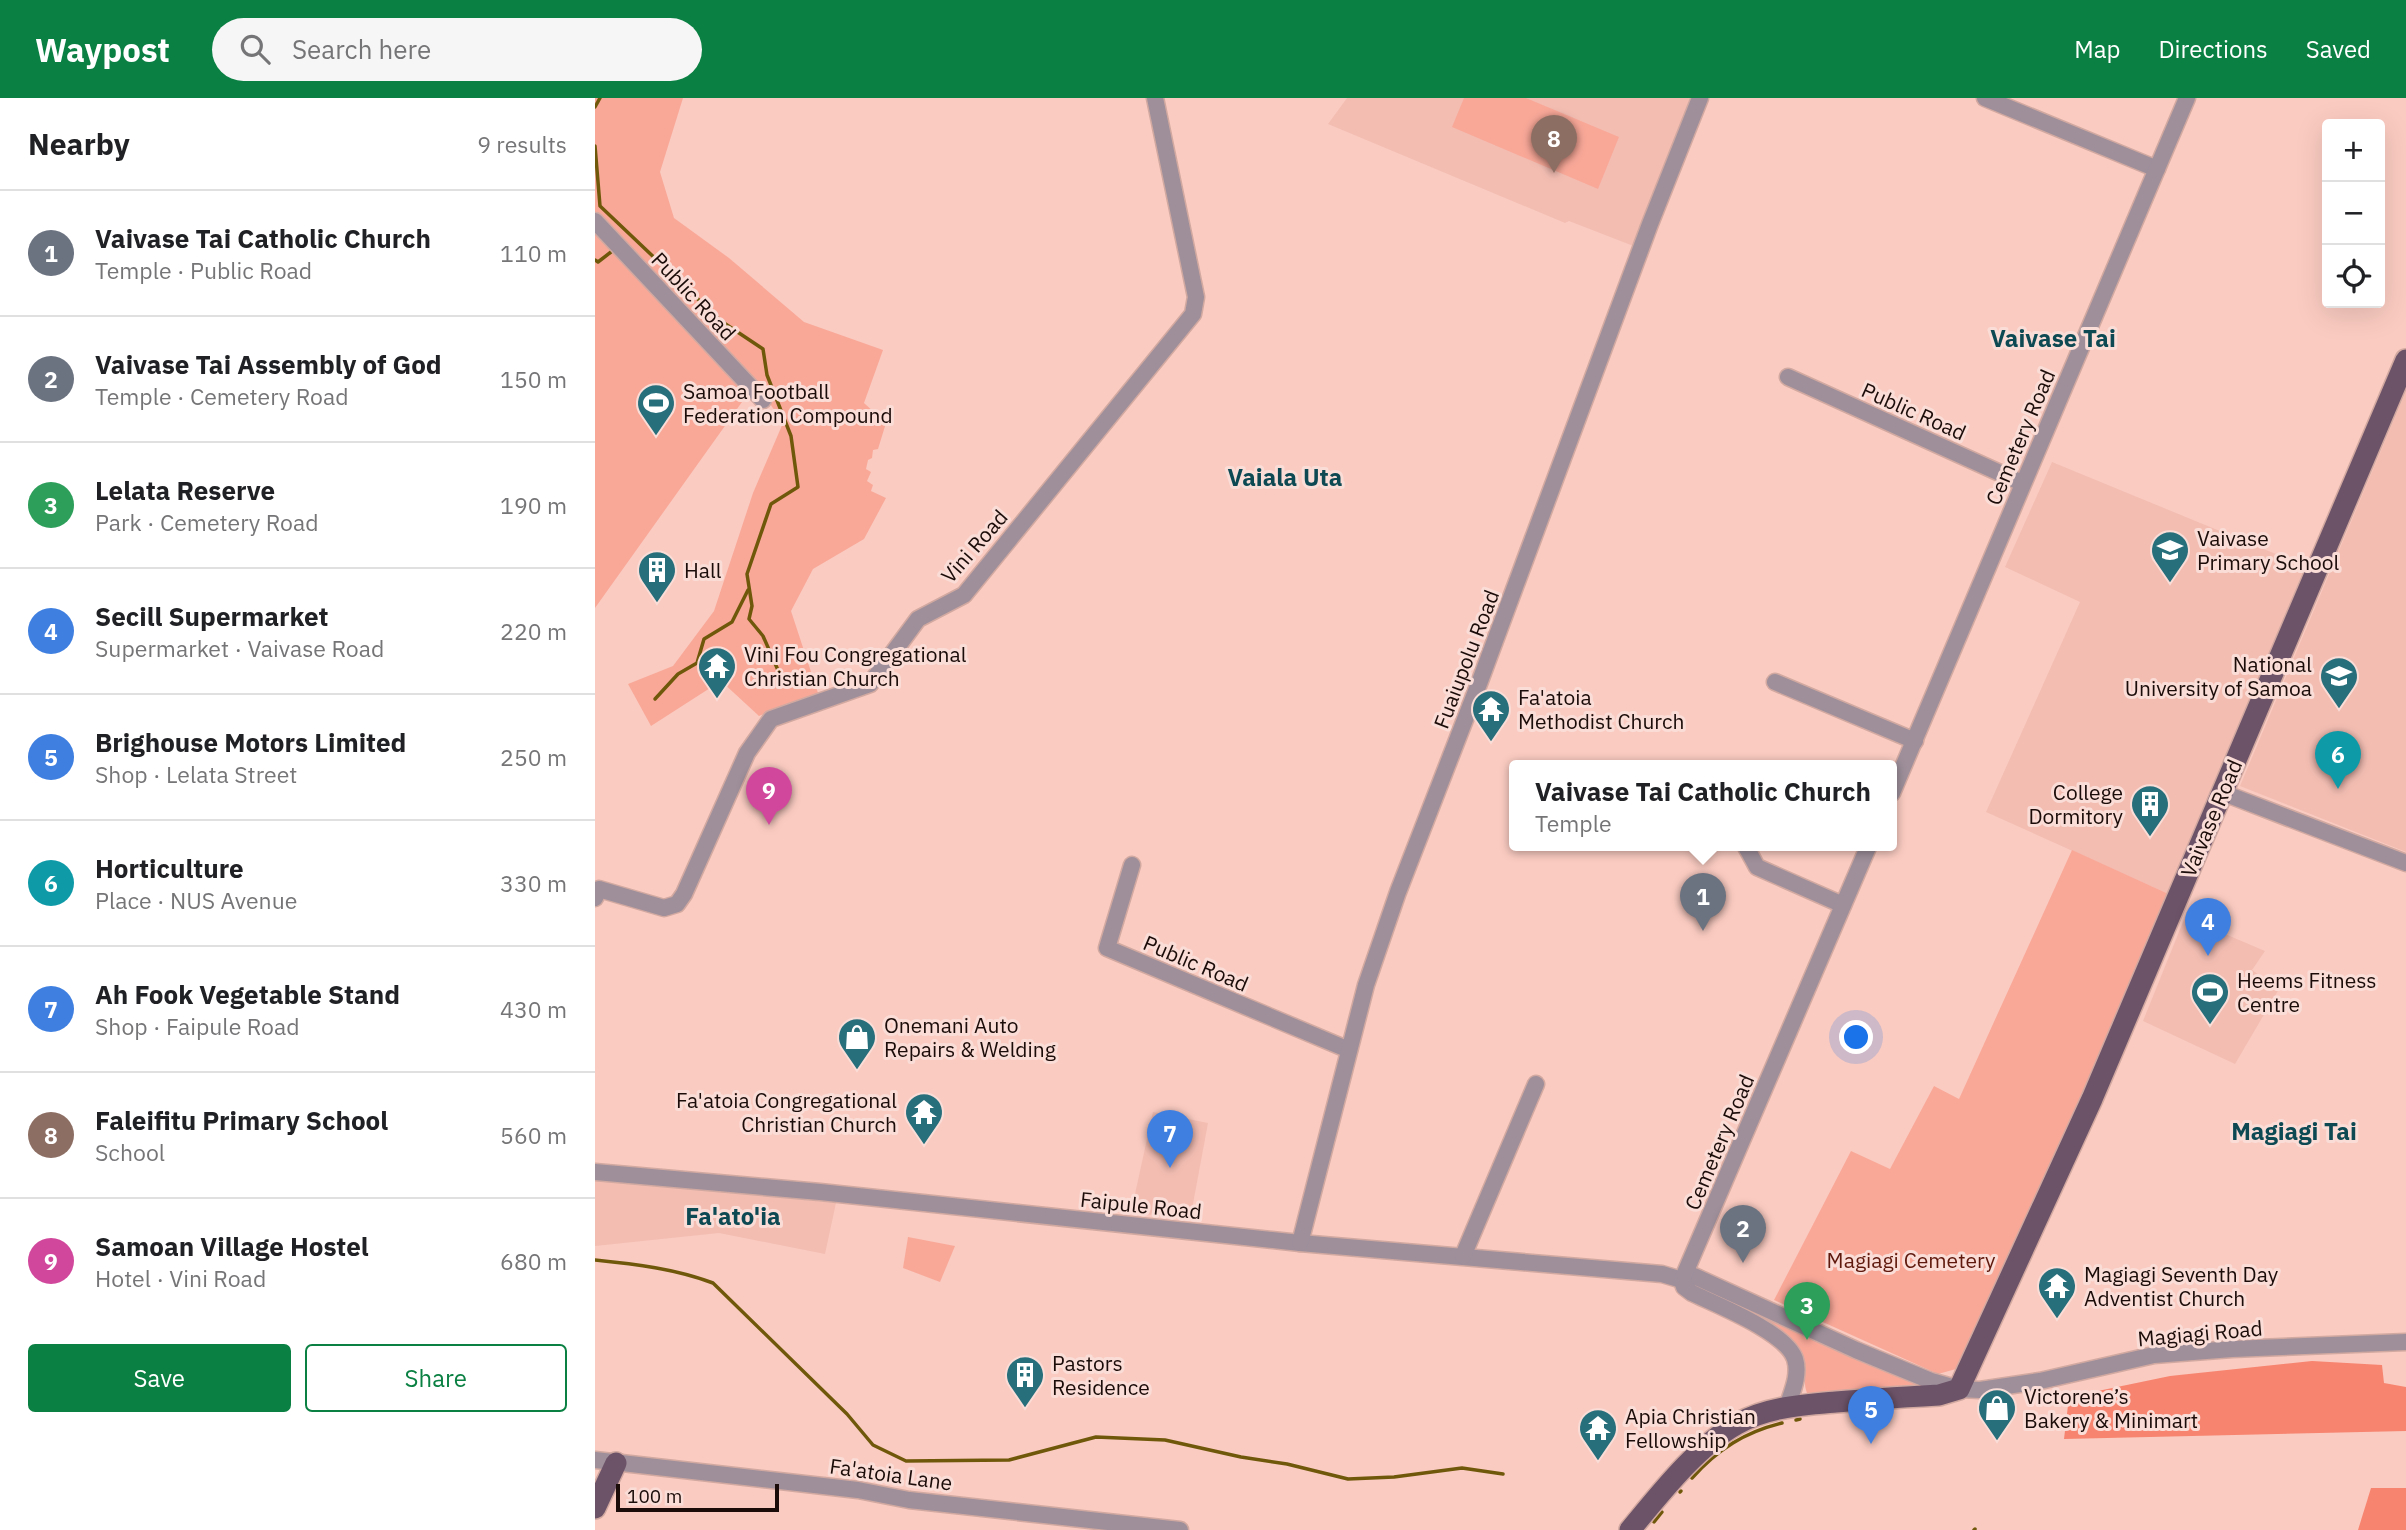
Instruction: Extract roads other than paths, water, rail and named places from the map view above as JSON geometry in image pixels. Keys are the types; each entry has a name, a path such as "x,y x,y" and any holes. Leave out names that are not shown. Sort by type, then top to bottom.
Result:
{"main road":[{"name":"Vaivase Road","path":"1959,1390 2092,1099 2406,360"},
{"path":"1630,1530 1713,1441 1736,1424 1787,1407 1938,1395 1959,1390"},
{"path":"595,1508 605,1461"}],"street":[{"name":"Vini Road","path":"595,898 600,888 664,908 677,904 684,894 747,753 771,719 870,684 918,619 964,595 1193,314 1196,297 1155,98"},
{"name":"Fuaiupolu Road","path":"1300,1243 1366,985 1398,892 1481,681 1650,223 1700,98"},
{"path":"1985,98 2157,169"},
{"name":"Cemetery Road","path":"1897,782 2187,98"},
{"name":"Public Road","path":"595,221 763,400"},
{"name":"Public Road","path":"1788,377 2022,483"},
{"path":"1775,681 1915,741"},
{"path":"2221,792 2406,863"},
{"path":"1748,851 1757,867 1843,905"},
{"name":"Cemetery Road","path":"1682,1280 1866,851"},
{"name":"Public Road","path":"1132,865 1107,948 1349,1051"},
{"path":"1463,1256 1536,1084"},
{"name":"Faipule Road","path":"595,1172 820,1192 1300,1243 1666,1275 1682,1280 1694,1276 1856,1350 1959,1390"},
{"path":"1682,1280 1684,1287 1692,1293 1745,1317 1789,1349 1795,1360 1796,1373 1795,1385 1787,1407"},
{"name":"Magiagi Road","path":"1959,1390 2040,1381 2154,1355 2406,1342"},
{"name":"Fa'atoia Lane","path":"605,1461 858,1490 909,1500 1174,1529"},
{"path":"1047,1530 1054,1514"}],"waterway":[{"path":"595,107 600,98"},
{"path":"595,146 600,206 721,321 763,349 767,375 791,436 798,487 771,504 747,574 752,606 749,619 763,636 781,677"},
{"path":"595,260 598,262 611,252"},
{"path":"655,699 678,674 697,663 704,639 732,622 748,590"},
{"path":"595,1260 640,1265 713,1283 847,1414 873,1445 906,1461 1009,1460 1096,1437 1165,1440 1348,1479 1394,1477 1462,1468 1503,1474"},
{"path":"1796,1420 1800,1419"},
{"path":"1692,1478 1712,1458 1733,1443 1756,1431 1782,1423"},
{"path":"1654,1522 1662,1512"}],"place":[{"name":"Faleifitu Primary School","path":"1554,173"},
{"name":"Samoa Football Federation Compound","path":"656,437"},
{"name":"Vaivase Primary School","path":"2170,584"},
{"name":"Hall","path":"657,604"},
{"name":"Vini Fou Congregational Christian Church","path":"717,700"},
{"name":"National University of Samoa","path":"2339,710"},
{"name":"Fa'atoia Methodist Church","path":"1491,743"},
{"name":"Horticulture","path":"2338,789"},
{"name":"Samoan Village Hostel","path":"769,825"},
{"name":"College Dormitory","path":"2150,838"},
{"name":"Vaivase Tai Catholic Church","path":"1703,931"},
{"name":"Secill Supermarket","path":"2208,956"},
{"name":"Heems Fitness Centre","path":"2210,1026"},
{"name":"Onemani Auto Repairs & Welding","path":"857,1071"},
{"name":"Fa'atoia Congregational Christian Church","path":"924,1146"},
{"name":"Ah Fook Vegetable Stand","path":"1170,1168"},
{"name":"Vaivase Tai Assembly of God","path":"1743,1263"},
{"name":"Magiagi Seventh Day Adventist Church","path":"2057,1320"},
{"name":"Lelata Reserve","path":"1807,1340"},
{"name":"Pastors Residence","path":"1025,1409"},
{"name":"Victorene’s Bakery & Minimart","path":"1997,1442"},
{"name":"Brighouse Motors Limited","path":"1871,1444"},
{"name":"Apia Christian Fellowship","path":"1598,1462"}],"district":[{"name":"Vaivase Tai","path":"2053,338"},
{"name":"Vaiala Uta","path":"1285,477"},
{"name":"Magiagi Tai","path":"2294,1131"},
{"name":"Fa'ato'ia","path":"733,1216"}],"park label":[{"name":"Magiagi Cemetery","path":"1911,1260"}]}
